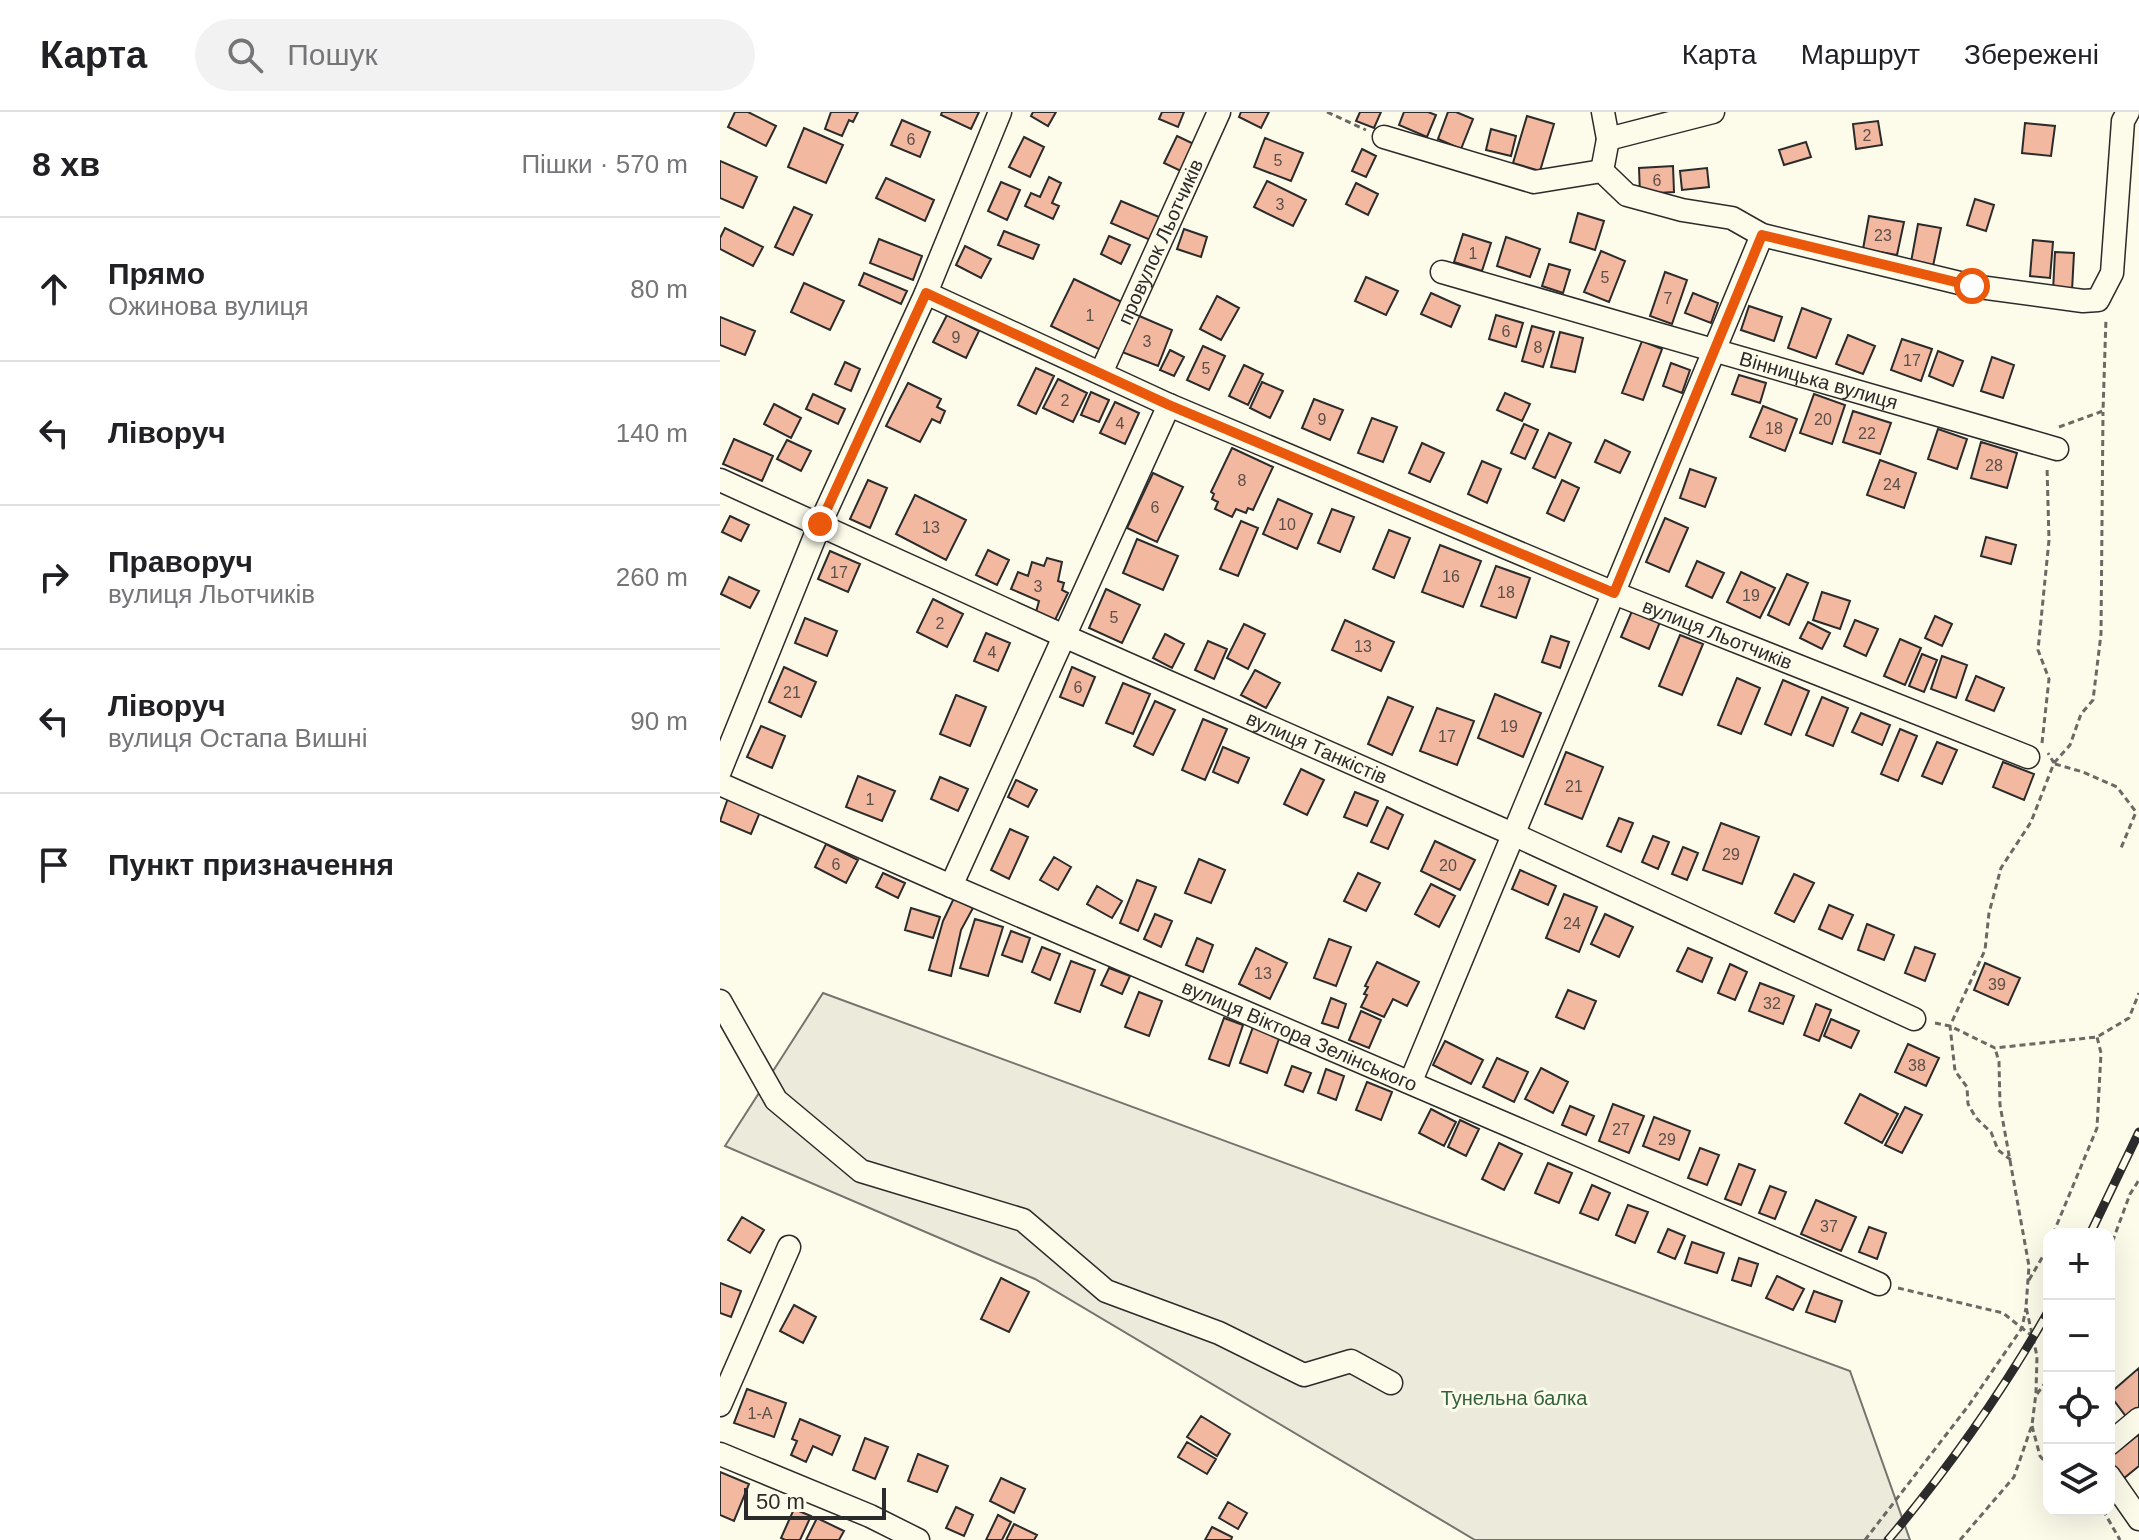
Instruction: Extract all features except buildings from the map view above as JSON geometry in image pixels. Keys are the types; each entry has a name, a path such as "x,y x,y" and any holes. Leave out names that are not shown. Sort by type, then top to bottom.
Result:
{"street":[{"path":"720,771 820,524 926,293 1000,112"},
{"name":"провулок Льотчиків","path":"1101,373 1219,112"},
{"path":"1602,171 1608,139 1603,112"},
{"path":"1608,139 1713,112"},
{"path":"1602,171 1627,195 1682,210 1732,218 1762,235 1972,286 2083,301 2098,300 2112,273 2123,121 2128,112"},
{"path":"1384,137 1534,182 1602,171"},
{"path":"1411,1081 1762,235"},
{"name":"Вінницька вулиця","path":"1442,272 2052,448"},
{"name":"вулиця Льотчиків","path":"926,293 1169,405 1614,593 2028,757"},
{"path":"951,886 1169,405"},
{"name":"вулиця Танкістів","path":"720,480 1515,835 1914,1019"},
{"name":"вулиця Віктора Зелінського","path":"720,784 1879,1284"},
{"path":"720,1001 776,1100 861,1171 1023,1220 1106,1291 1219,1333 1304,1375 1351,1361 1391,1383"},
{"path":"720,1405 789,1247"},
{"path":"2115,1439 2139,1419"},
{"path":"720,1454 870,1516 918,1540"},
{"path":"2131,1488 2139,1519"}],"path":[{"path":"1327,112 1384,137"},
{"path":"2054,763 2070,745 2081,714 2093,700 2101,634 2107,319 2098,300"},
{"path":"2052,448 2054,429 2103,411"},
{"path":"2028,757 2083,772 2117,787 2136,812 2121,848"},
{"path":"1914,1019 1950,1026 1995,1048 2097,1037 2129,1018 2139,993"},
{"path":"1950,1026 1955,1071 1967,1087 1968,1104 1976,1118 1991,1132 1998,1150 2011,1160"},
{"path":"2055,1228 2097,1128 2101,1053 2097,1037"},
{"path":"1865,1540 1969,1405 2022,1328 2029,1266 2000,1105 1999,1062 1995,1048"},
{"path":"2115,1235 2130,1194 2139,1180"},
{"path":"2028,1283 2043,1257"},
{"path":"1879,1284 2003,1313 2033,1337"},
{"path":"1960,1540 2014,1477 2032,1425 2037,1356 2026,1307"},
{"path":"2035,1397 2043,1386"},
{"path":"2032,1425 2043,1459"},
{"path":"2106,1516 2120,1540"}],"green space":[{"name":"Тунельна балка","path":"823,993 1850,1371 1910,1540 1475,1540 1035,1279 725,1146"}],"railway":[{"path":"2093,1228 2139,1132"},
{"path":"1888,1540 1974,1429 2043,1320"}],"route":[{"path":"820,524 926,293 1169,405 1614,593 1762,235 1972,286"}]}
